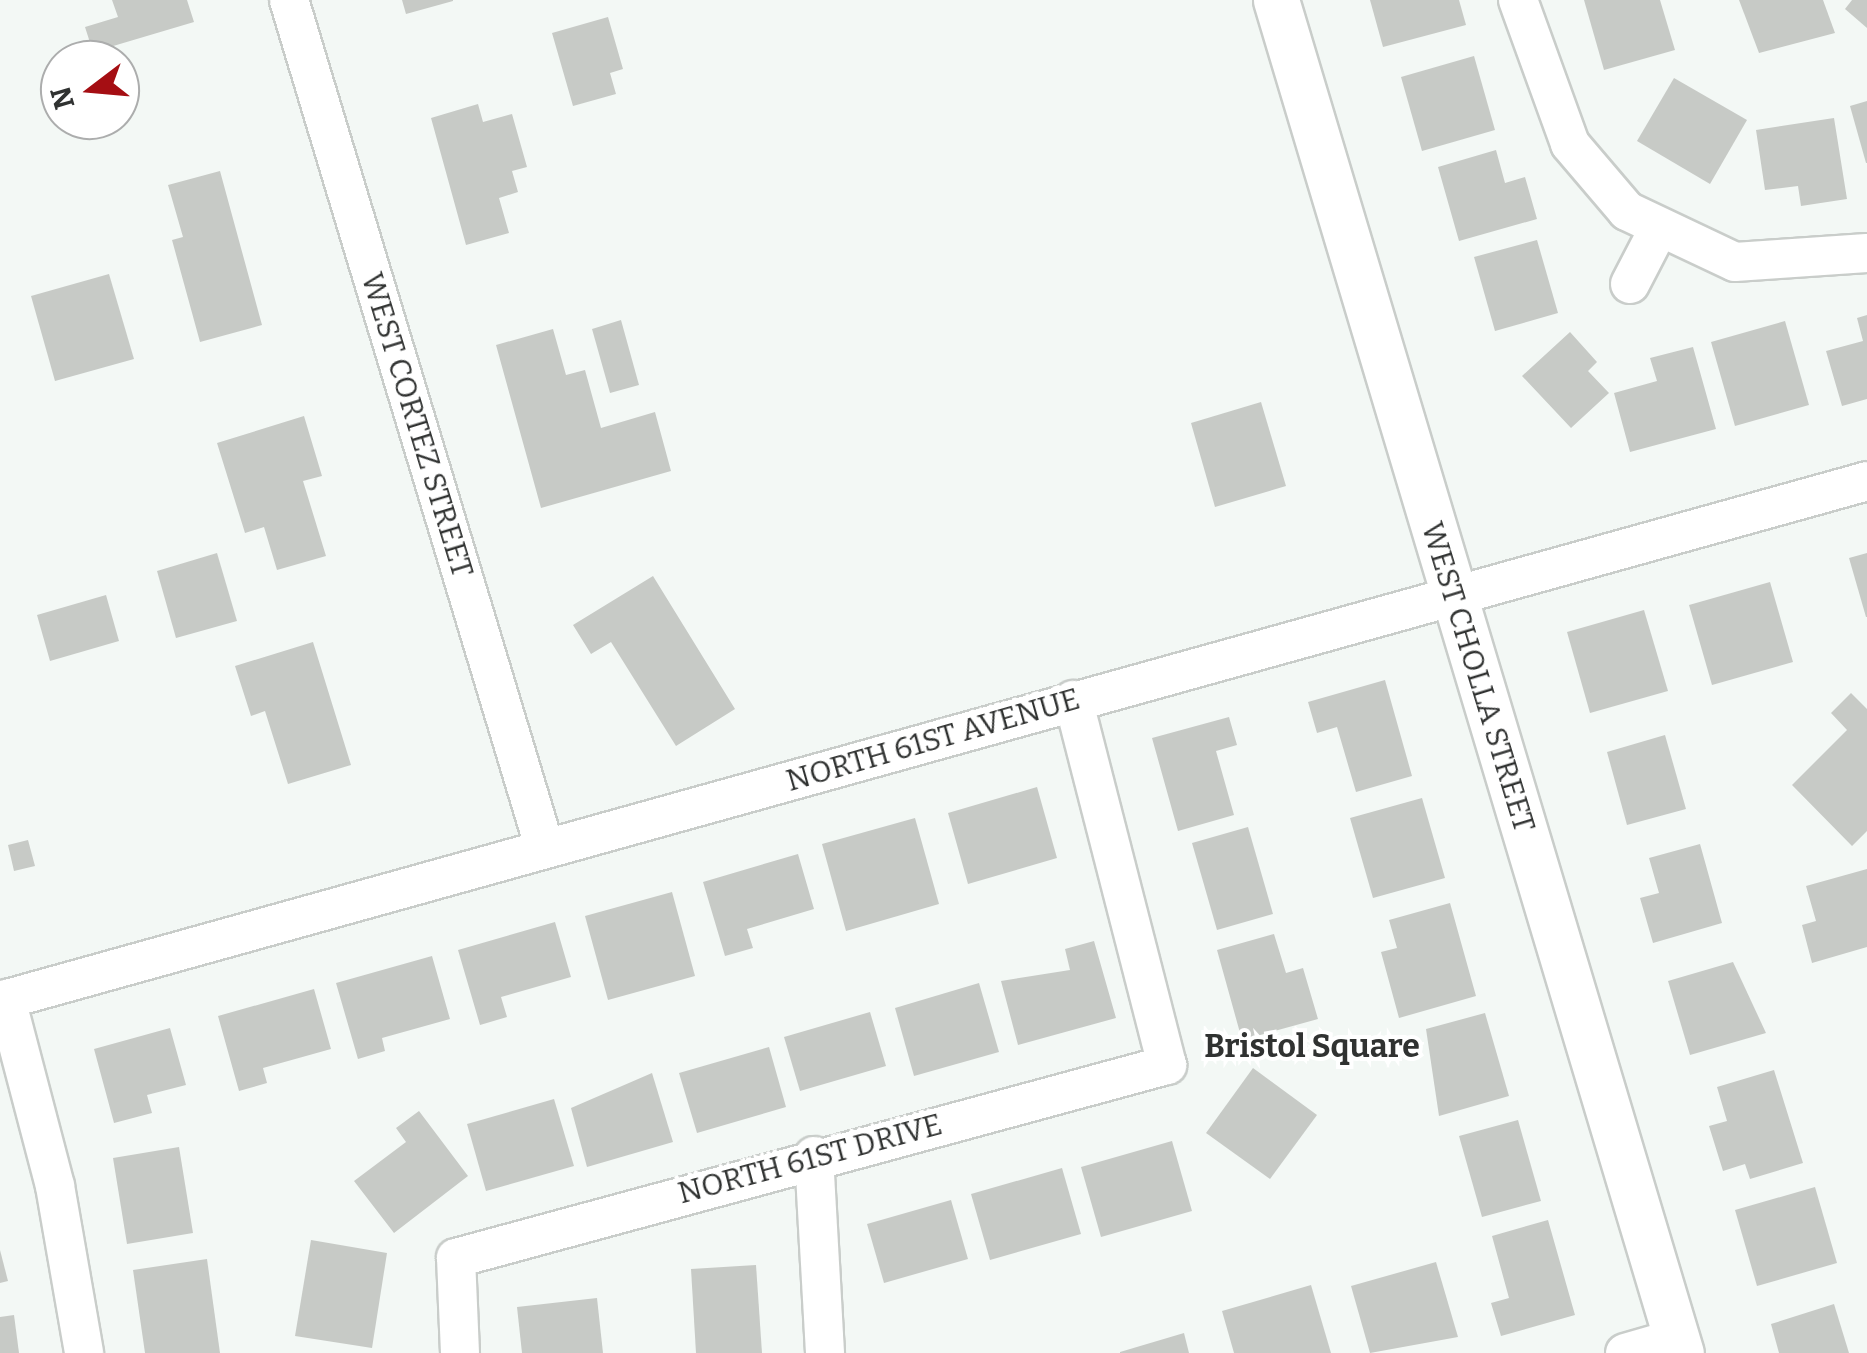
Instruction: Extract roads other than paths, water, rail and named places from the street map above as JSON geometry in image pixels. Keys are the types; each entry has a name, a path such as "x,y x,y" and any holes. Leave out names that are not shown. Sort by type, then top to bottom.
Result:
{"street":[{"name":"WEST CORTEZ STREET","path":"289,0 545,849"},
{"name":"WEST CHOLLA STREET","path":"1276,0 1679,1345"},
{"path":"1518,0 1570,144 1602,188 1657,232 1735,262 1867,253"},
{"path":"1630,284 1657,232"},
{"name":"NORTH 61ST AVENUE","path":"3,1000 1867,480"},
{"name":"NORTH 61ST DRIVE","path":"460,1353 456,1258 814,1156 1167,1064 1073,700"},
{"path":"3,1000 55,1186 84,1353"},
{"path":"814,1156 826,1353"},
{"path":"1625,1353 1679,1345"}],"district":[{"name":"Bristol Square","path":"1312,1046"}]}
